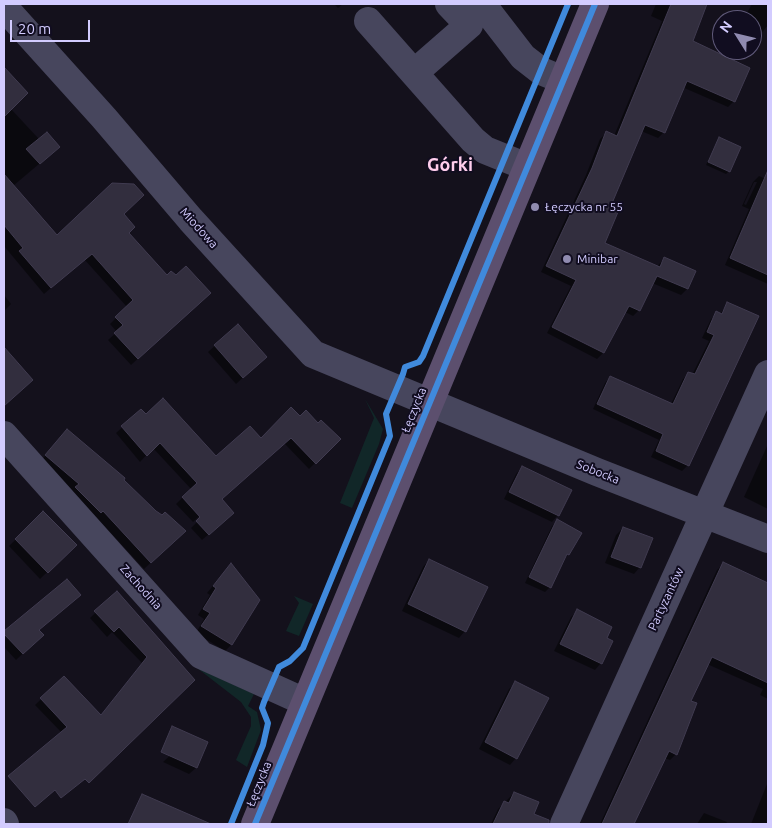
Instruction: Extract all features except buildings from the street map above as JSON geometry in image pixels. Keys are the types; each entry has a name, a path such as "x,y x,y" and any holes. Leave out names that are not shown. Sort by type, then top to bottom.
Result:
{"main road":[{"name":"Łęczycka","path":"255,824 594,4"}],"street":[{"path":"414,73 469,25 450,4"},
{"path":"482,4 524,58 540,71 563,80"},
{"name":"Miodowa","path":"4,7 104,118 191,220 313,354 429,403"},
{"path":"368,21 473,140 485,150 527,167"},
{"name":"Partyzantów","path":"564,824 768,374"},
{"name":"Sobocka","path":"429,403 768,539"},
{"name":"Zachodnia","path":"4,435 201,655 305,702"}],"green space":[{"path":"365,399 383,429 379,444 352,508 340,503 374,418"},
{"path":"294,596 313,604 299,636 286,631 299,603"},
{"path":"197,668 254,694 248,706 257,712 261,730 247,767 236,760 251,726 251,717 241,702"}],"cycle path":[{"path":"231,824 263,745 268,723 262,708 264,702 279,667 290,661 303,648 390,436 386,414 405,367 419,362 423,356 568,4"},
{"path":"255,824 595,4"}],"place":[{"name":"Łęczycka nr 55","path":"535,207"},
{"name":"Minibar","path":"567,259"}],"district":[{"name":"Górki","path":"450,165"}]}
